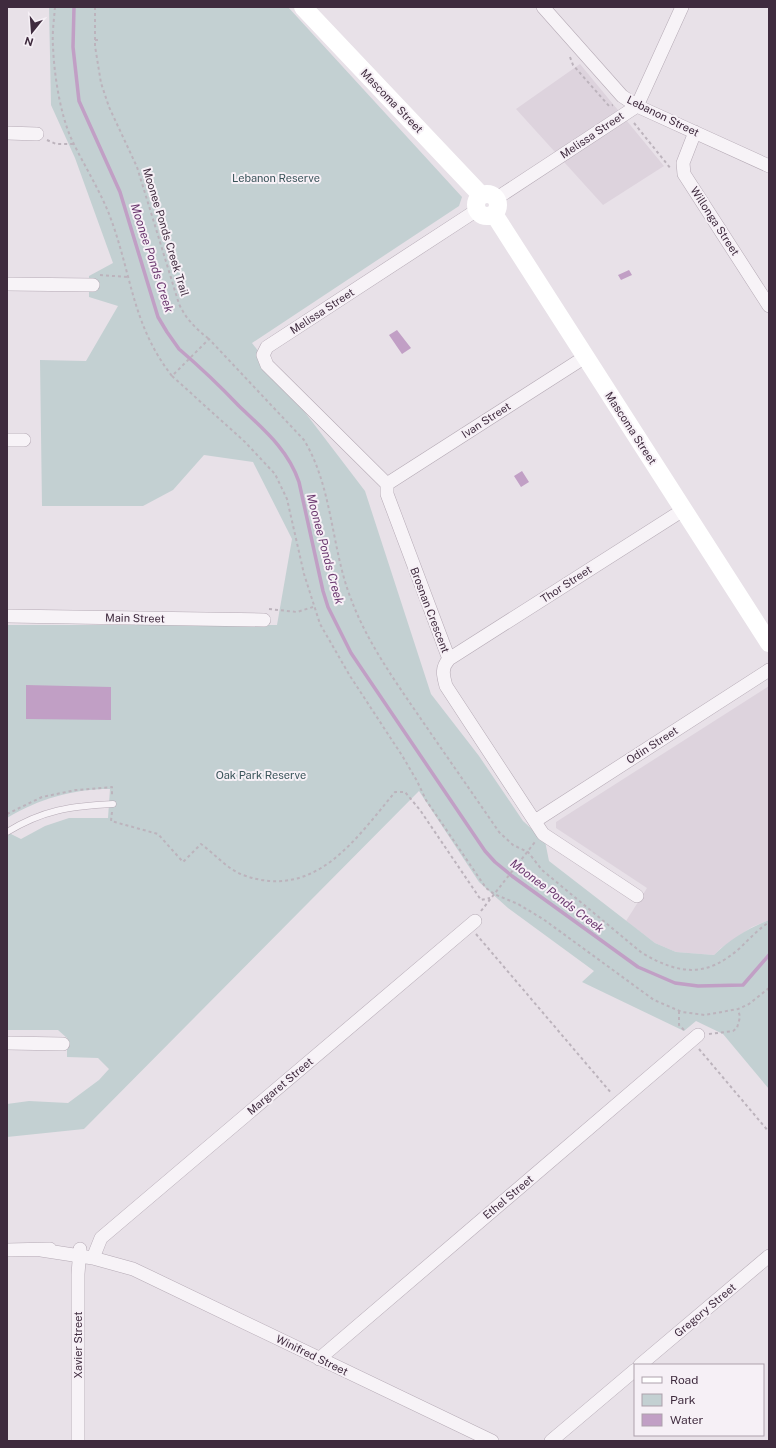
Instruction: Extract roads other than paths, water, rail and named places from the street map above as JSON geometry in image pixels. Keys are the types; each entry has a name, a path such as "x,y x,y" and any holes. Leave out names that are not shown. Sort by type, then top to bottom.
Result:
{"main road":[{"name":"Mascoma Street","path":"303,7 487,204 769,643"}],"street":[{"name":"Lebanon Street","path":"543,7 614,88 637,106 769,166"},
{"name":"Melissa Street","path":"387,484 267,365 263,355 267,347 637,106 682,7"},
{"name":"Willonga Street","path":"695,132 683,163 684,174 769,306"},
{"path":"7,133 37,134"},
{"path":"7,284 94,280"},
{"name":"Ivan Street","path":"387,484 585,357"},
{"path":"7,440 24,440"},
{"name":"Brosnan Crescent","path":"387,484 387,494 449,659 444,664 442,672 446,686 543,834 637,896"},
{"name":"Thor Street","path":"449,659 683,510"},
{"name":"Main Street","path":"7,616 266,614"},
{"name":"Odin Street","path":"535,821 769,670"},
{"name":"Margaret Street","path":"94,1254 101,1238 472,923"},
{"name":"Ethel Street","path":"320,1359 695,1038"},
{"path":"7,1043 64,1044"},
{"name":"Winifred Street","path":"7,1250 41,1250 94,1254 133,1269 492,1441"},
{"name":"Xavier Street","path":"78,1441 79,1252"},
{"name":"Gregory Street","path":"641,1364 769,1256"},
{"path":"551,1441 634,1371"}],"lane":[{"path":"7,832 34,818 67,807 113,804"}],"water":[{"path":"629,270 632,275 621,280 618,275"},
{"path":"397,330 411,348 402,354 389,335"},
{"path":"522,471 529,482 521,487 514,476"},
{"path":"26,685 111,687 111,720 26,719"}],"waterway":[{"name":"Moonee Ponds Creek","path":"74,7 73,47 79,101 120,192 158,317 179,349 266,431 288,459 299,482 323,591 328,607 351,653 485,851 495,862 512,876 638,967 675,983 698,986 743,985 769,955"}],"park label":[{"name":"Lebanon Reserve","path":"276,178"},
{"name":"Oak Park Reserve","path":"261,775"}]}
